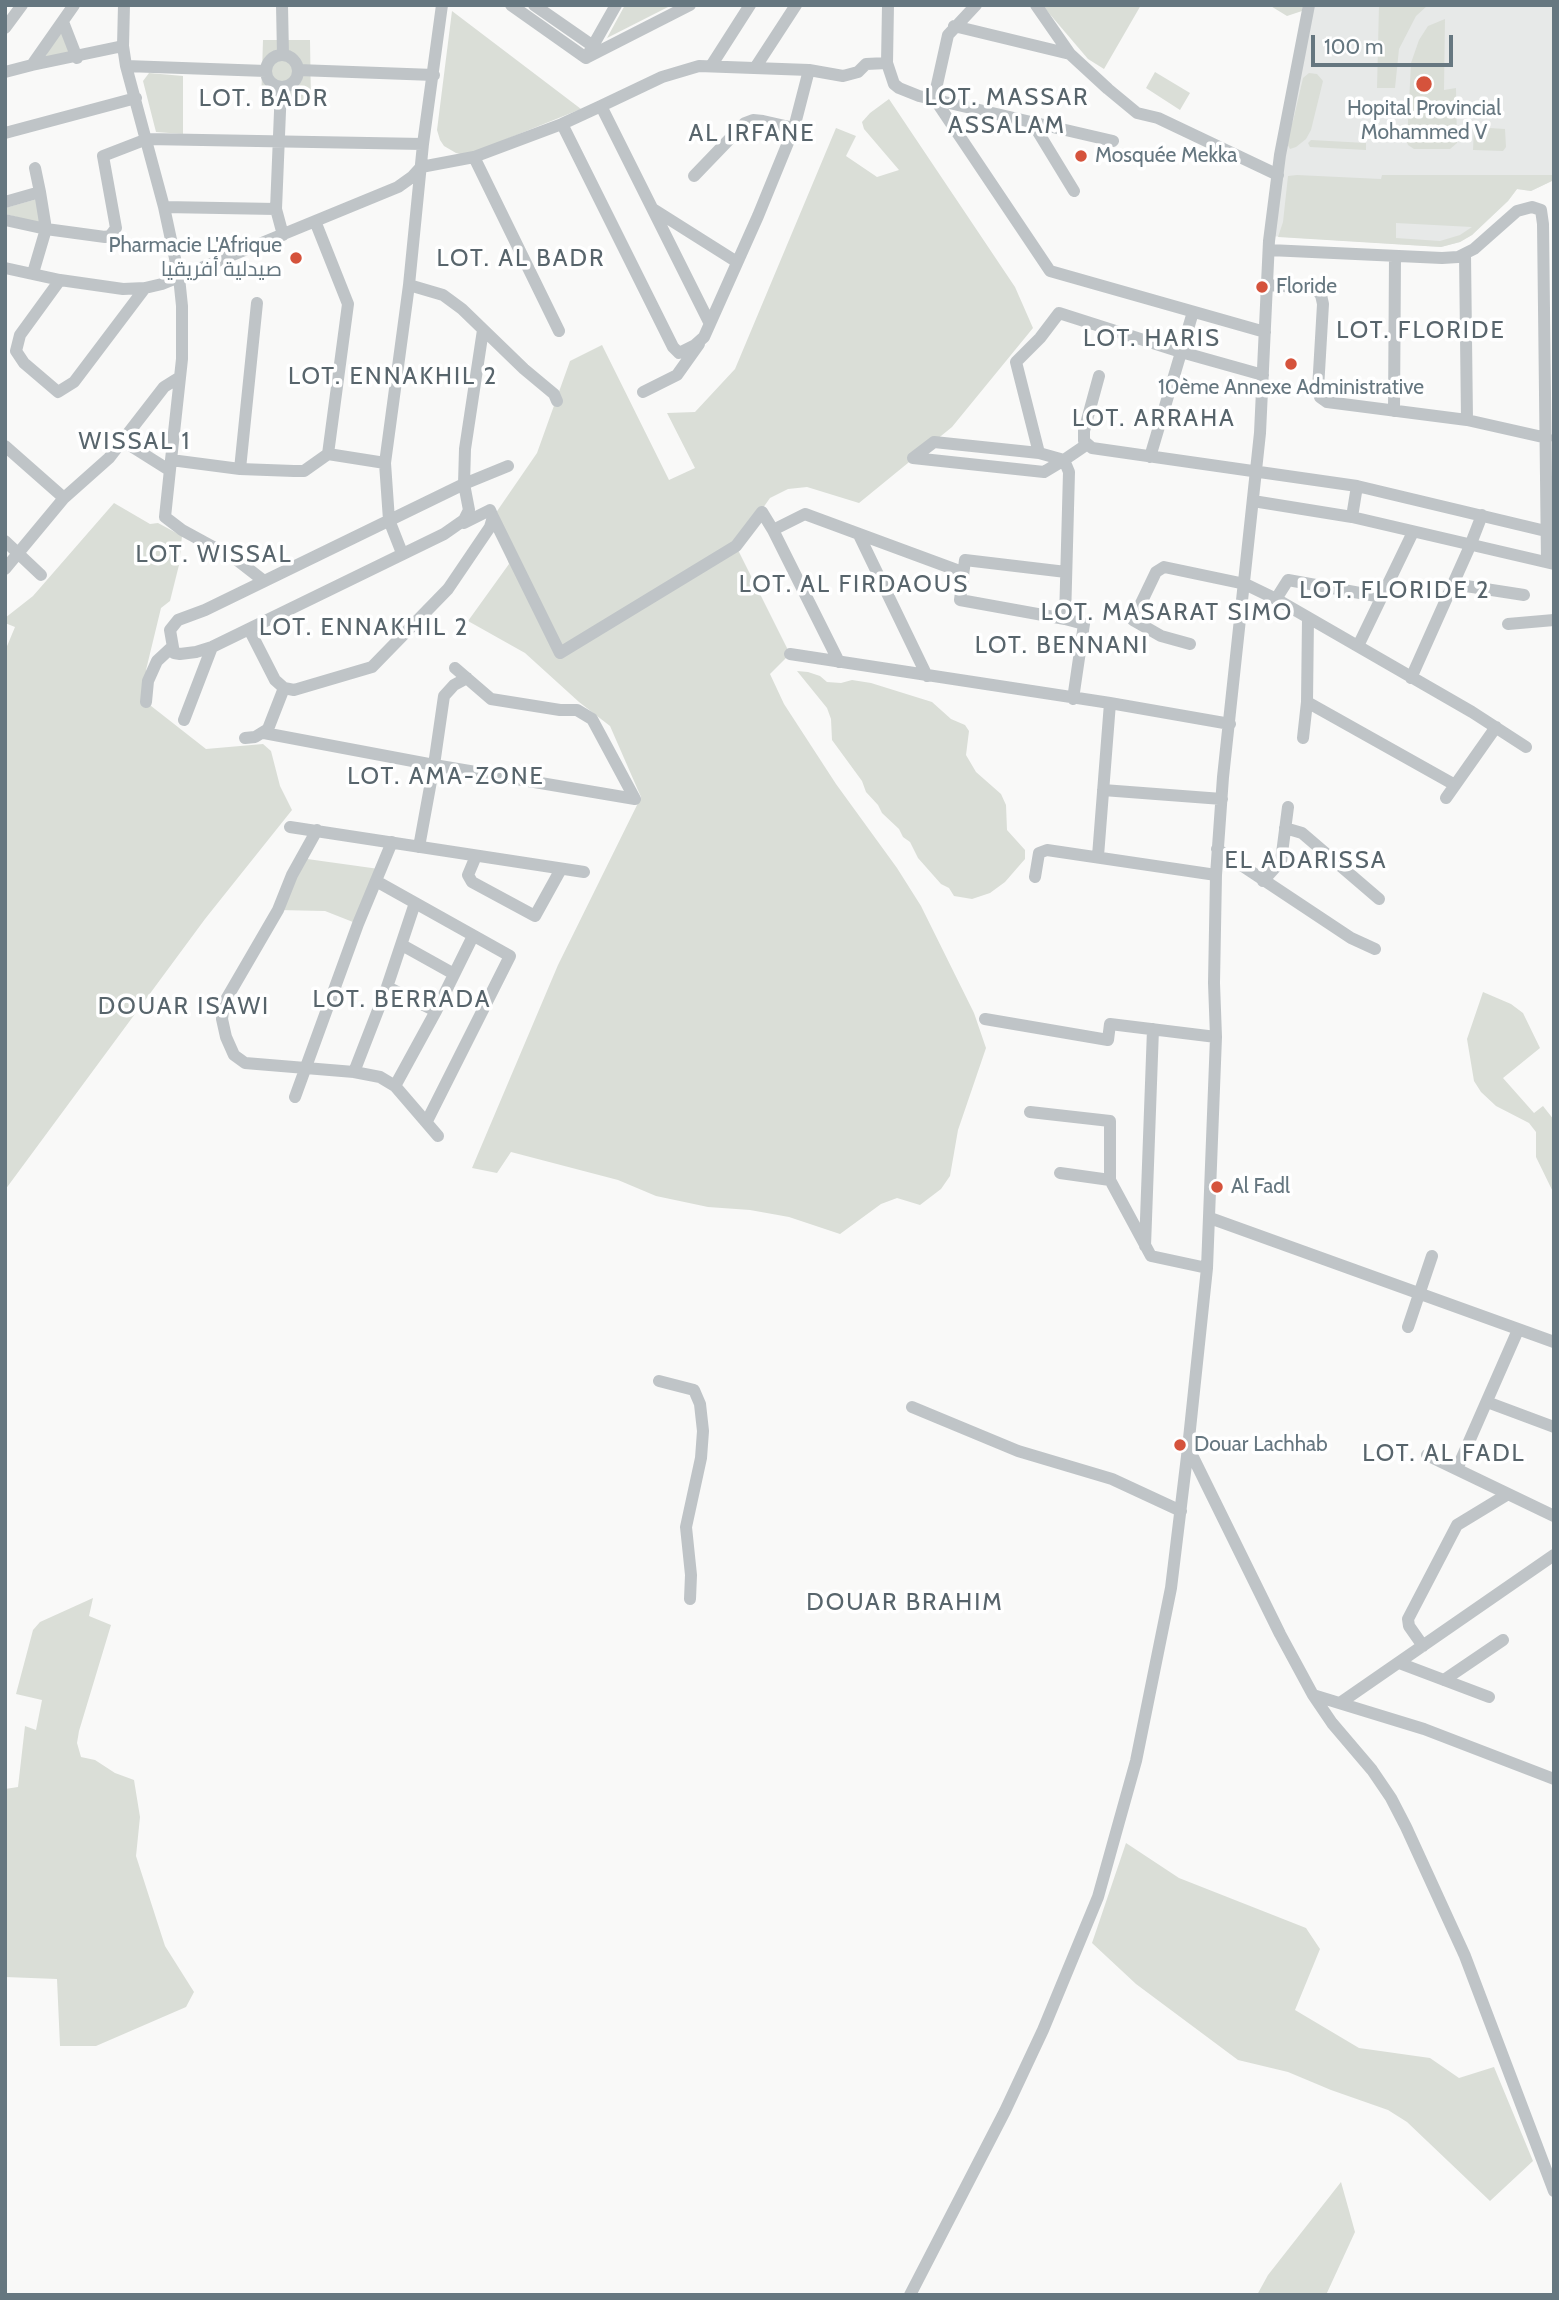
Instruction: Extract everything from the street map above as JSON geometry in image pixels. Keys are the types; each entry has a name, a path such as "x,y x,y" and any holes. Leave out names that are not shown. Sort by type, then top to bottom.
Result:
{"street":[{"path":"5,28 22,5"},
{"path":"32,65 74,5"},
{"path":"124,5 123,46 126,66 164,207 179,277 184,337 165,517 170,523 237,560 264,581"},
{"path":"282,5 283,55"},
{"path":"402,553 389,520 385,463 442,5"},
{"path":"511,5 586,58"},
{"path":"534,5 593,46"},
{"path":"586,58 616,5"},
{"path":"586,58 690,5"},
{"path":"711,66 750,5"},
{"path":"755,68 796,5"},
{"path":"888,5 887,63 894,83 899,88 919,96 1113,141"},
{"path":"976,5 948,35 934,98 1050,271 1265,332"},
{"path":"1036,5 1070,54 1137,113 1158,118 1278,175"},
{"path":"910,2295 1005,2111 1048,2018 1098,1897 1139,1748 1171,1588 1207,1268 1216,1037 1214,983 1217,849 1256,470 1269,250 1278,175 1309,5"},
{"path":"63,22 76,58"},
{"path":"954,26 1070,54"},
{"path":"5,72 123,46"},
{"path":"283,55 295,62 298,70 293,83 281,87 272,84 266,71 269,61 283,55"},
{"path":"5,268 60,280 123,289 145,288 179,277 398,187 421,167 474,157 562,124 682,70 711,66 809,70 843,76 852,75 866,64 887,63"},
{"path":"126,66 266,71"},
{"path":"298,70 434,75"},
{"path":"643,391 677,375 701,341 794,128 809,70"},
{"path":"281,87 276,209 283,235"},
{"path":"5,133 136,98"},
{"path":"601,106 709,322"},
{"path":"694,176 746,123 753,120 763,121 794,128"},
{"path":"1032,122 1074,191"},
{"path":"562,124 677,352 701,341"},
{"path":"5,220 105,237 114,233 114,218 103,156 146,139 423,144"},
{"path":"474,157 559,331"},
{"path":"33,273 46,229 35,168"},
{"path":"5,202 40,191"},
{"path":"164,207 276,209"},
{"path":"1269,250 1458,257 1474,249 1517,211 1532,207 1548,215 1554,223"},
{"path":"653,209 737,262"},
{"path":"1253,501 1352,517 1550,563 1541,210"},
{"path":"315,221 348,304 328,454"},
{"path":"1465,254 1467,420"},
{"path":"1394,411 1395,256"},
{"path":"60,280 20,335 10,354 54,390 62,391 74,382 145,288"},
{"path":"409,285 443,295 554,394 558,401"},
{"path":"1267,285 1315,288 1321,295 1323,304 1318,389 1320,397 1327,402 1467,420 1547,438"},
{"path":"240,469 257,303"},
{"path":"1150,457 1193,312"},
{"path":"1039,453 1016,362 1040,338 1056,314 1062,313 1181,352 1263,375"},
{"path":"455,528 468,516 469,510 464,484 465,449 483,330"},
{"path":"1086,445 1084,431 1099,376"},
{"path":"5,569 64,498 109,458 164,387 180,377"},
{"path":"123,441 170,465 304,471 328,454 385,463"},
{"path":"1065,619 1069,472 1063,460 1039,453 934,442 913,458 1044,472 1063,460 1086,445"},
{"path":"1086,445 1150,457 1357,486 1551,532"},
{"path":"5,446 64,498"},
{"path":"491,513 402,553 212,647 174,653 170,630 178,620 205,610 464,484 508,466"},
{"path":"1352,517 1357,486"},
{"path":"491,513 560,653 736,546 762,512 839,662"},
{"path":"249,629 275,680 284,688 294,690 372,667 448,589 490,527 491,513"},
{"path":"773,530 805,514 962,572"},
{"path":"1411,678 1482,515"},
{"path":"1358,646 1413,532"},
{"path":"859,535 927,676"},
{"path":"5,541 41,575"},
{"path":"1066,572 965,560 960,600 1084,624 1073,699"},
{"path":"1190,644 1161,636 1133,620 1156,572 1164,567 1245,584 1276,599 1526,747"},
{"path":"1276,599 1288,579 1381,597"},
{"path":"1453,584 1524,595"},
{"path":"1303,738 1307,702 1308,618"},
{"path":"1508,624 1554,620"},
{"path":"184,720 212,647"},
{"path":"146,702 148,681 157,661 172,648"},
{"path":"790,654 1230,724"},
{"path":"264,733 635,799 592,719 577,710 559,710 491,699 455,668"},
{"path":"419,847 444,696 454,685 467,678"},
{"path":"245,738 255,737 268,729 284,688"},
{"path":"1307,702 1455,785"},
{"path":"1098,856 1110,704"},
{"path":"1446,797 1496,727"},
{"path":"1103,790 1222,799"},
{"path":"1263,881 1281,861 1288,807"},
{"path":"290,827 584,873"},
{"path":"1286,828 1301,833 1379,899"},
{"path":"317,830 296,866 278,910 224,1003 222,1019 226,1037 234,1055 245,1063 380,1076 395,1086 438,1136"},
{"path":"295,1097 392,842"},
{"path":"1217,849 1351,938 1375,949"},
{"path":"1035,877 1040,853 1047,850 1216,874"},
{"path":"476,856 467,875 472,882 535,916 561,869"},
{"path":"376,881 510,956 427,1121"},
{"path":"354,1072 387,987 415,903"},
{"path":"395,1086 473,936"},
{"path":"402,945 454,974"},
{"path":"387,987 436,1011"},
{"path":"985,1019 1108,1040 1110,1024 1216,1037"},
{"path":"1145,1246 1153,1030"},
{"path":"1030,1112 1110,1121 1110,1180 1151,1256 1207,1268"},
{"path":"1060,1173 1110,1180"},
{"path":"1210,1218 1554,1342"},
{"path":"1408,1327 1432,1256"},
{"path":"1457,1469 1518,1330"},
{"path":"659,1381 694,1390 698,1395 704,1431 686,1527 691,1575 690,1600"},
{"path":"1487,1402 1554,1427"},
{"path":"912,1408 1018,1451 1112,1479 1181,1511"},
{"path":"1188,1448 1313,1696 1372,1770 1406,1826 1465,1956 1554,2191"},
{"path":"1427,1455 1554,1516"},
{"path":"1423,1646 1409,1626 1408,1619 1457,1525 1508,1494"},
{"path":"1340,1703 1554,1555"},
{"path":"1444,1680 1503,1640"},
{"path":"1399,1662 1489,1697"},
{"path":"1313,1696 1424,1729 1554,1780"}],"shaded area":[{"path":"625,5 672,5 607,38"},
{"path":"1042,5 1141,5 1104,69 1088,59"},
{"path":"1269,5 1303,5 1302,11 1287,16"},
{"name":"Hopital Provincial Mohammed V","path":"1309,5 1554,5 1554,180 1531,191 1517,189 1472,235 1460,242 1441,247 1270,236"},
{"path":"1379,5 1428,5 1416,16 1399,49 1395,88 1377,88"},
{"path":"452,11 581,109 472,153 456,153 444,146 437,130"},
{"path":"1445,19 1444,90 1456,88 1457,143 1450,149 1414,149 1407,142 1411,63 1419,40 1428,26"},
{"path":"62,33 71,51 44,59 55,39"},
{"path":"263,40 310,40 311,105 261,104"},
{"path":"1155,72 1190,93 1180,110 1146,88"},
{"path":"149,73 183,76 183,134 156,132 143,81"},
{"path":"1309,73 1317,74 1323,81 1311,130 1306,139 1290,149 1285,140 1293,121 1303,78"},
{"path":"889,99 1015,287 1033,328 952,427 859,503 807,487 788,489 770,498 736,546 790,654 770,674 784,704 921,906 974,1013 986,1048 958,1130 950,1176 941,1189 920,1205 897,1198 881,1204 840,1234 789,1217 750,1210 708,1207 656,1196 618,1180 511,1152 497,1173 472,1168 558,965 641,797 610,726 525,653 468,621 509,564 493,517 537,453 570,361 602,345 669,480 695,468 667,413 695,412 735,369 836,128 856,136 846,156 877,177 899,170 864,129 862,122"},
{"path":"1474,127 1505,129 1506,147 1503,151 1473,150"},
{"path":"1311,140 1366,143 1366,150 1310,147 1308,143"},
{"path":"1382,175 1554,175 1554,180 1531,191 1517,189 1472,235 1460,242 1441,247 1278,237 1283,222 1288,176 1381,179","holes":["1396,223 1472,227 1460,235 1440,241 1396,238"]},
{"path":"37,199 40,223 5,214 5,208"},
{"path":"114,503 150,524 158,523 182,536 179,565 170,601 161,608 146,670 146,702 206,749 263,744 271,751 280,786 292,810 205,919 5,1190 5,651 15,627 5,623 5,618 33,596"},
{"path":"797,671 820,676 827,682 841,683 852,680 871,683 932,702 951,719 965,725 969,731 966,755 976,772 1001,794 1006,805 1007,830 1025,850 1025,859 1005,882 990,893 972,899 954,896 949,888 941,884 918,858 910,842 866,792 862,781 832,740 831,719 827,708"},
{"path":"300,858 379,869 358,924 325,911 278,910"},
{"path":"1483,992 1511,1004 1523,1013 1540,1048 1503,1078 1534,1113 1543,1106 1554,1120 1554,1194 1536,1157 1536,1132 1529,1123 1496,1106 1474,1081 1467,1039"},
{"path":"93,1598 89,1616 111,1625 77,1743 81,1757 95,1760 115,1773 134,1780 140,1817 136,1856 165,1946 194,1992 186,2007 96,2046 60,2046 57,1979 5,1977 5,1789 18,1787 25,1726 36,1730 42,1700 16,1694 33,1630 40,1622"},
{"path":"1126,1843 1179,1878 1306,1928 1320,1949 1295,2010 1359,2048 1430,2058 1459,2078 1494,2067 1533,2161 1490,2201 1407,2122 1388,2110 1288,2072 1238,2060 1136,1984 1092,1943"},
{"path":"1341,2182 1355,2232 1326,2295 1257,2295 1268,2275"}],"place":[{"name":"Hopital Provincial Mohammed V","path":"1424,84"},
{"name":"Mosquée Mekka","path":"1081,156"},
{"name":"Pharmacie L'Afrique صيدلية أفريقيا","path":"296,258"},
{"name":"Floride","path":"1262,287"},
{"name":"10ème Annexe Administrative","path":"1291,364"},
{"name":"Al Fadl","path":"1217,1187"},
{"name":"Douar Lachhab","path":"1180,1445"}],"district":[{"name":"LOT. BADR","path":"264,99"},
{"name":"LOT. MASSAR ASSALAM","path":"1007,112"},
{"name":"AL IRFANE","path":"752,134"},
{"name":"LOT. AL BADR","path":"521,259"},
{"name":"LOT. FLORIDE","path":"1421,331"},
{"name":"LOT. HARIS","path":"1152,339"},
{"name":"LOT. ENNAKHIL 2","path":"393,377"},
{"name":"LOT. ARRAHA","path":"1154,419"},
{"name":"WISSAL 1","path":"135,442"},
{"name":"LOT. WISSAL","path":"214,555"},
{"name":"LOT. AL FIRDAOUS","path":"854,585"},
{"name":"LOT. FLORIDE 2","path":"1395,591"},
{"name":"LOT. MASARAT SIMO","path":"1167,613"},
{"name":"LOT. ENNAKHIL 2","path":"364,628"},
{"name":"LOT. BENNANI","path":"1062,646"},
{"name":"LOT. AMA-ZONE","path":"446,777"},
{"name":"EL ADARISSA","path":"1306,861"},
{"name":"LOT. BERRADA","path":"402,1000"},
{"name":"DOUAR ISAWI","path":"184,1007"},
{"name":"LOT. AL FADL","path":"1444,1454"},
{"name":"DOUAR BRAHIM","path":"905,1603"}]}
